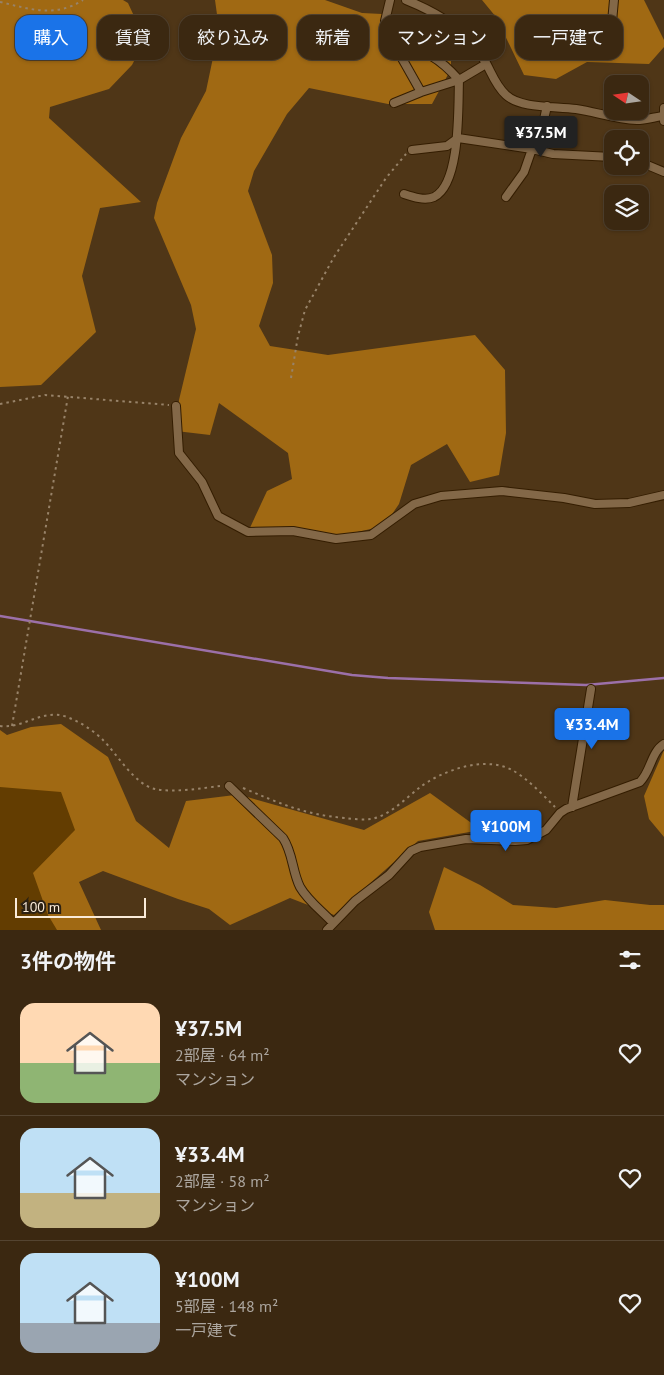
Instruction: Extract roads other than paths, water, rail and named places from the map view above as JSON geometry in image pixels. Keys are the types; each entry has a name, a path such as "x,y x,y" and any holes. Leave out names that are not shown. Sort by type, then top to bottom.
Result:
{"street":[{"path":"386,15 390,0"},
{"path":"406,0 448,21 472,42 498,86 507,96 516,101 576,108 638,120 663,116"},
{"path":"612,15 614,0"},
{"path":"403,60 421,92"},
{"path":"404,194 433,198 440,193 452,169 458,138 459,80 439,60"},
{"path":"394,103 459,80 486,64"},
{"path":"506,197 524,172 542,128 548,106"},
{"path":"664,108 664,121"},
{"path":"412,150 447,146 458,138 553,154 604,157"},
{"path":"649,166 664,172"},
{"path":"176,406 179,453 202,482 218,516 248,532 293,531 336,539 371,535 414,504 441,496 502,492 564,498 594,504 629,503 664,495"},
{"path":"572,807 590,689"},
{"path":"327,930 354,900 389,875 411,851 420,847 466,839 527,840 546,830 560,812 640,782 648,772 656,753 664,744"},
{"path":"229,786 283,838 288,846 300,886 307,896 333,922"}],"waterway":[{"path":"0,616 352,675 586,685 664,678"}]}
